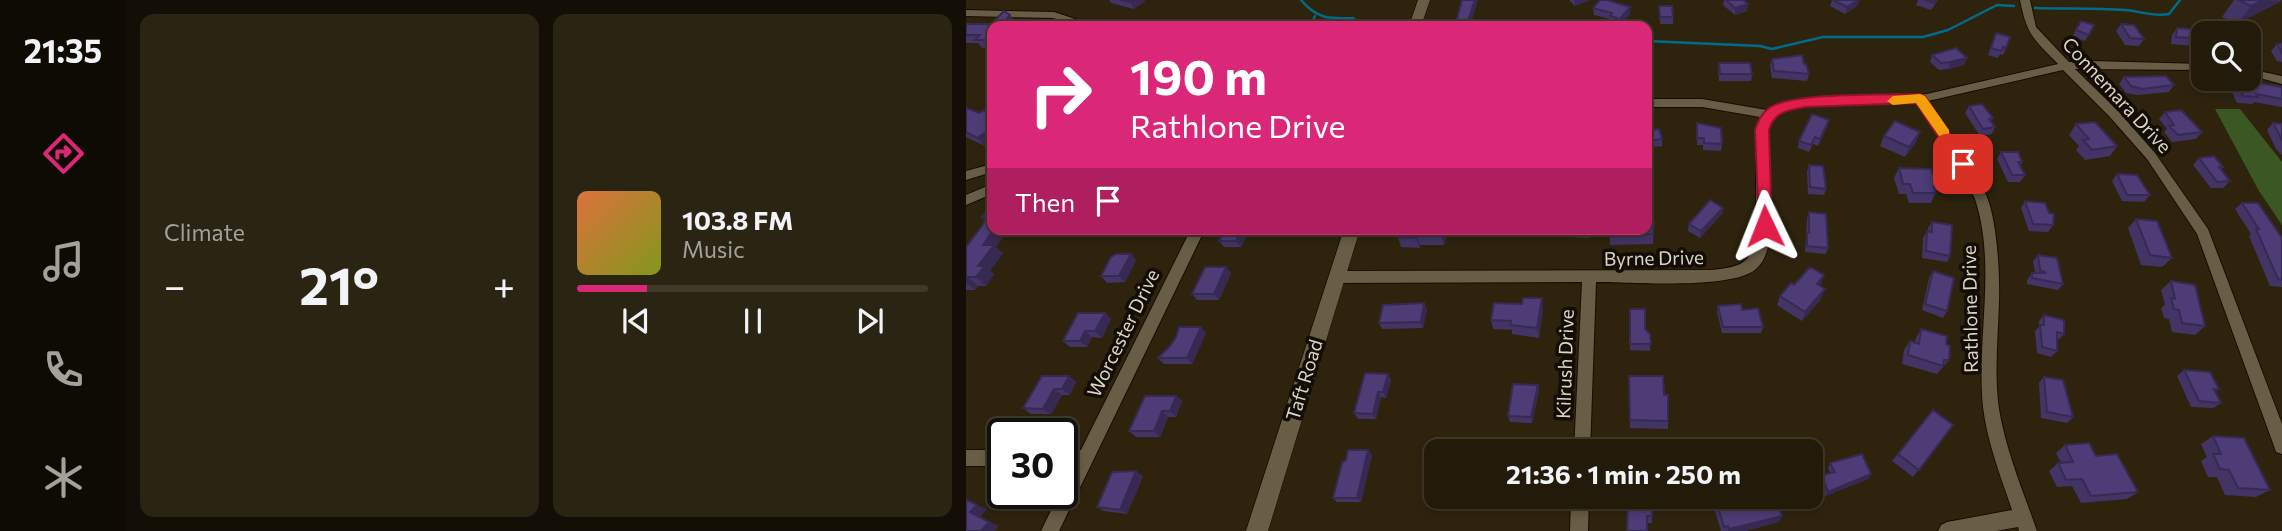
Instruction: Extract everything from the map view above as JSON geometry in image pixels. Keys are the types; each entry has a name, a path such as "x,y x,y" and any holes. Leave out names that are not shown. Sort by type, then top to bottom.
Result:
{"street":[{"path":"1417,21 1424,0"},
{"name":"Connemara Drive","path":"2025,0 2031,27 2064,66 2113,113 2151,156 2203,233 2282,446"},
{"path":"966,13 1054,15 1074,21"},
{"path":"1652,103 1702,103 1771,115 1785,106 1805,103 1920,99 2064,66 2092,64 2191,67"},
{"path":"2261,75 2282,80"},
{"name":"Rathlone Drive","path":"1920,99 1952,145 1981,198 1990,252 1991,408 2003,458 2025,524"},
{"name":"Byrne Drive","path":"1337,277 1589,278 1712,276 1736,273 1750,266 1759,254 1763,240 1762,130 1765,120 1771,115"},
{"path":"966,176 987,170"},
{"path":"966,200 987,191"},
{"name":"Worcester Drive","path":"1050,531 1195,235"},
{"name":"Taft Road","path":"1257,531 1350,235"},
{"name":"Kilrush Drive","path":"1583,439 1589,278"},
{"path":"966,458 987,458"},
{"path":"1078,458 1085,458"},
{"path":"1579,531 1580,509"},
{"path":"1947,531 2025,524"}],"green space":[{"path":"2215,109 2240,109 2282,162 2282,225 2259,191"}],"building":[{"path":"1462,0 1475,0 1468,21 1456,21"},
{"path":"1600,0 1630,7 1620,19 1610,16 1612,13 1593,8"},
{"path":"1726,0 1743,0 1748,4 1735,8"},
{"path":"1833,0 1858,0 1847,7"},
{"path":"2238,0 2263,0 2251,6"},
{"path":"1659,6 1672,6 1673,17 1660,17"},
{"path":"1004,11 1010,15 1005,21 994,21"},
{"path":"2081,21 2094,25 2089,35 2076,30"},
{"path":"966,24 987,24 987,40 975,40 980,35 966,35"},
{"path":"2121,24 2134,25 2144,39 2130,38"},
{"path":"2177,28 2191,29 2191,38 2176,37"},
{"path":"1996,33 2010,37 2006,48 2003,47 2001,51 1991,48"},
{"path":"1956,48 1967,58 1941,63 1932,55"},
{"path":"1802,55 1809,74 1774,71 1772,59"},
{"path":"1719,63 1750,63 1752,74 1720,74"},
{"path":"2166,76 2174,85 2142,89 2131,86 2124,77"},
{"path":"2261,83 2282,87 2282,99 2256,94 2258,97 2243,96 2241,91 2261,91"},
{"path":"1982,104 1993,118 1989,119 1995,127 1983,129 1969,106"},
{"path":"966,108 979,113 984,110 987,112 987,131 977,138 966,132"},
{"path":"2181,110 2202,132 2178,135 2169,126 2174,125 2165,112"},
{"path":"1812,114 1829,120 1820,139 1815,137 1811,145 1799,141"},
{"path":"1895,121 1920,132 1909,147 1884,136"},
{"path":"2095,122 2117,146 2092,150 2083,140 2089,139 2076,124"},
{"path":"1697,123 1721,128 1722,144 1704,143 1704,138 1697,138"},
{"path":"2273,123 2282,124 2282,140"},
{"path":"1659,129 1662,139 1652,140 1652,130"},
{"path":"2001,152 2018,152 2022,162 2018,162 2025,175 2012,175"},
{"path":"2214,156 2230,181 2217,182 2199,158"},
{"path":"1809,165 1823,166 1826,189 1810,187"},
{"path":"1899,168 1931,169 1938,187 1934,187 1936,193 1913,193 1910,184 1903,184"},
{"path":"2117,174 2137,175 2150,195 2127,195"},
{"path":"1710,200 1723,208 1701,231 1689,224"},
{"path":"2025,201 2045,203 2049,213 2054,214 2053,225 2033,224"},
{"path":"2242,203 2258,203 2282,238 2282,280 2278,279 2256,229 2259,229"},
{"path":"987,211 987,235 990,235 983,245 994,245 978,266 985,266 976,277 968,277 966,280 966,247 982,226 986,217 982,217"},
{"path":"1809,212 1826,214 1828,248 1807,246"},
{"path":"2136,219 2157,221 2172,258 2150,255"},
{"path":"1932,222 1952,225 1950,256 1926,251 1927,231 1932,232"},
{"path":"1222,235 1239,235 1236,241 1219,241"},
{"path":"1398,235 1417,235 1416,238"},
{"path":"1116,254 1131,254 1119,276 1101,276 1111,257"},
{"path":"2038,255 2057,258 2063,284 2032,278 2032,273 2046,273 2040,270"},
{"path":"1205,267 1226,267 1214,294 1192,294"},
{"path":"1810,267 1824,275 1817,284 1825,289 1805,312 1780,296"},
{"path":"1933,271 1954,278 1947,311 1925,304"},
{"path":"2171,281 2195,285 2205,326 2182,323 2179,310 2174,309 2171,298 2175,299"},
{"path":"1523,298 1542,298 1537,328 1510,325 1511,321 1491,320 1494,303 1522,304"},
{"path":"1424,303 1421,322 1379,323 1383,305"},
{"path":"1741,304 1742,310 1758,308 1763,327 1723,327 1718,306"},
{"path":"1630,309 1645,309 1645,329 1650,334 1651,344 1630,344"},
{"path":"1078,313 1105,313 1095,331 1085,331 1080,341 1063,341"},
{"path":"2044,315 2064,320 2064,334 2057,332 2057,351 2042,347 2040,325 2044,325"},
{"path":"1179,327 1201,327 1187,358 1158,358 1170,346"},
{"path":"1921,329 1947,336 1946,344 1950,346 1949,360 1944,360 1943,366 1908,355 1910,341 1919,344"},
{"path":"2184,370 2210,372 2219,389 2214,389 2221,403 2199,401"},
{"path":"1365,373 1388,374 1383,392 1378,392 1373,414 1354,413"},
{"path":"1042,376 1069,376 1062,389 1054,389 1043,409 1023,408"},
{"path":"1629,376 1663,376 1664,395 1668,395 1668,421 1630,420"},
{"path":"2044,377 2063,380 2073,417 2047,412"},
{"path":"1513,384 1538,385 1531,417 1508,416"},
{"path":"1145,396 1176,396 1170,411 1162,411 1154,431 1129,431"},
{"path":"1933,410 1953,425 1919,470 1898,454"},
{"path":"2213,436 2244,438 2270,490 2238,488 2229,470 2220,469 2213,454 2221,454"},
{"path":"2089,443 2096,456 2117,454 2138,492 2091,496 2082,479 2066,480 2058,463 2073,462 2065,445"},
{"path":"1348,450 1368,450 1357,498 1333,498 1342,463 1346,460"},
{"path":"1862,454 1871,474 1828,492 1823,475 1835,472 1830,463"},
{"path":"1136,471 1120,510 1097,507 1112,472"},
{"path":"967,500 977,505 970,512 989,522 981,531 966,531"},
{"path":"1628,509 1652,509 1652,516 1647,516 1647,531 1627,531"},
{"path":"1719,509 1779,509 1782,516 1729,529 1728,526 1724,527"}],"waterway":[{"path":"1301,0 1318,14 1330,18 1353,18 1356,21"},
{"path":"2035,8 2114,9 2163,15 2169,14 2180,0"},
{"path":"1652,41 1760,46 1772,49 1823,37 1923,37 1948,30 1997,5 2014,6"},
{"path":"1312,21 1315,16"}],"slow traffic":[{"path":"1893,101 1920,99 1944,133"}],"route":[{"path":"1765,226 1762,130 1765,120 1785,106 1920,99 1963,164"}]}
